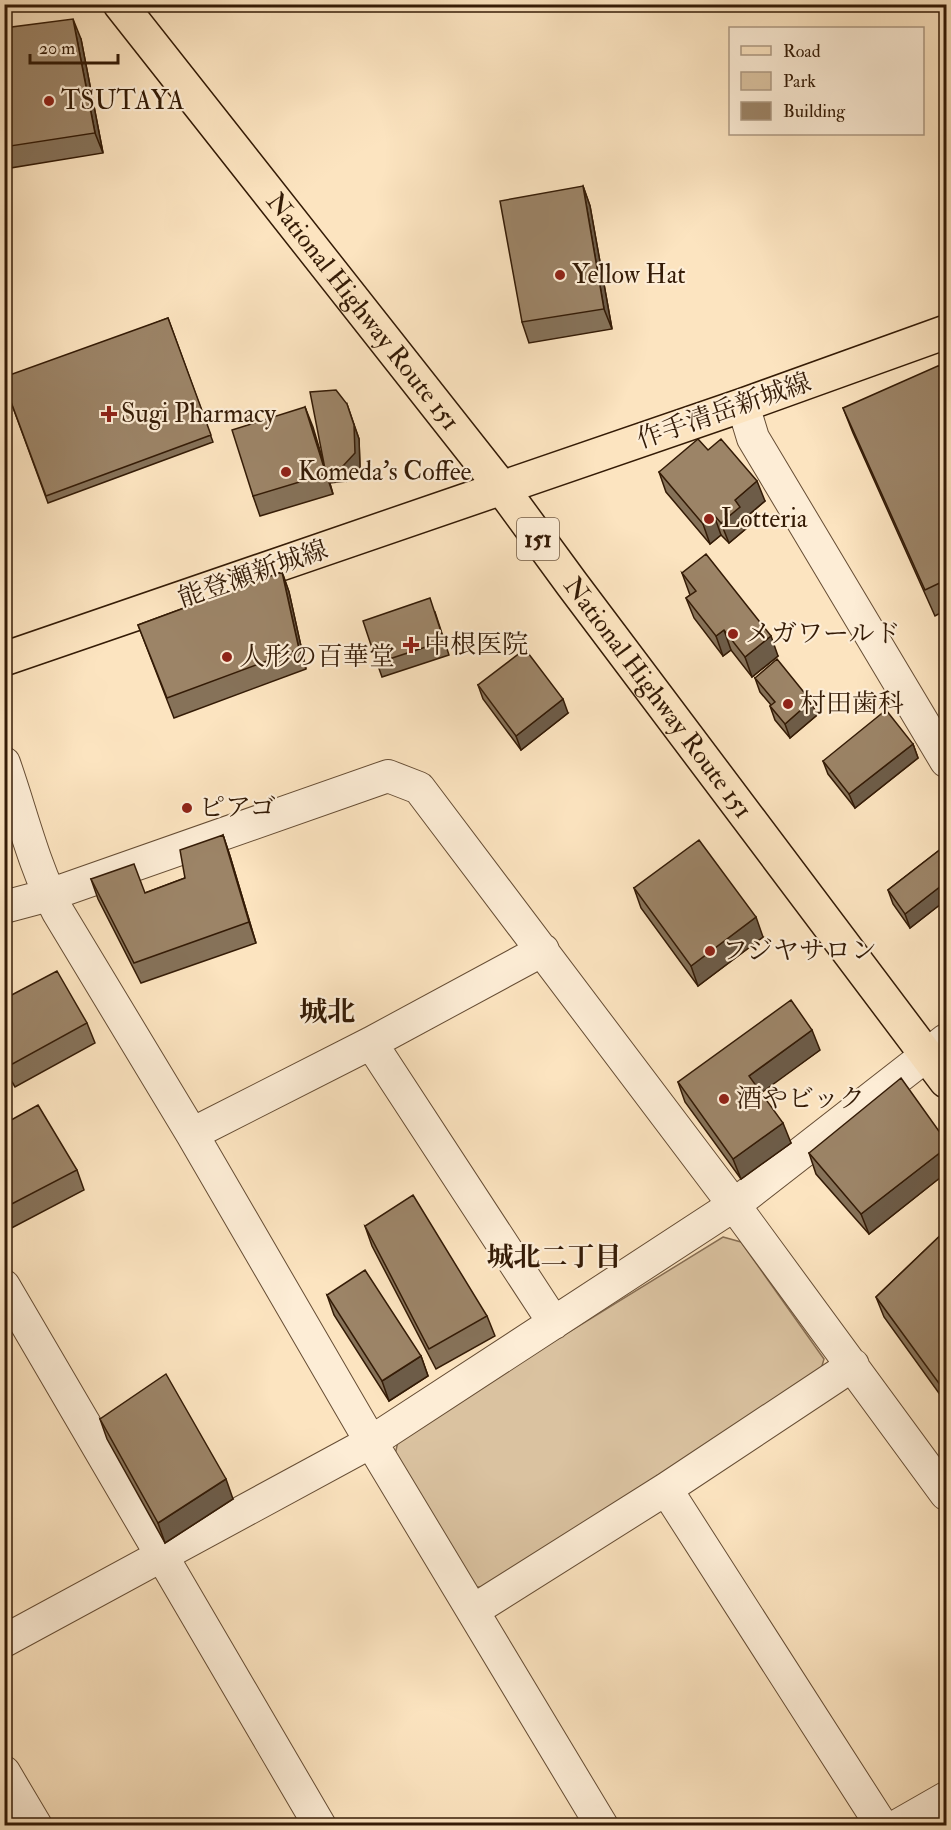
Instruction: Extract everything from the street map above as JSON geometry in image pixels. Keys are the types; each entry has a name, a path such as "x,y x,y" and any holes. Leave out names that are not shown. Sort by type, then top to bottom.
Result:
{"main road":[{"name":"National Highway Route 151","path":"120,4 501,487 579,594 937,1047 946,1081"},
{"name":"作手清岳新城線","path":"501,487 743,405 946,332"},
{"name":"能登瀬新城線","path":"4,659 501,487"}],"street":[{"path":"743,405 753,438 946,761"},
{"path":"4,763 49,895 192,1134 371,1442 602,1826"},
{"path":"4,908 49,895 388,776 419,788 734,1205 946,1494"},
{"path":"192,1134 543,950"},
{"path":"371,1042 554,1323"},
{"path":"4,1641 371,1442 734,1205 937,1047"},
{"path":"4,1286 320,1826"},
{"path":"474,1610 666,1489 853,1365"},
{"path":"666,1489 882,1826"},
{"path":"4,1772 36,1826"},
{"path":"897,1826 946,1798"}],"green space":[{"path":"723,1237 741,1242 824,1359 820,1373 489,1588 469,1586 394,1459 399,1437"}],"building":[{"name":"TSUTAYA","path":"73,19 95,133 4,147 4,28"},
{"name":"Yellow Hat","path":"583,186 604,309 522,322 500,201"},
{"name":"Sugi Pharmacy","path":"168,318 211,435 46,496 4,383 4,377"},
{"path":"940,365 946,380 946,580 925,590 843,408"},
{"path":"336,390 347,404 354,425 355,453 342,467 325,469 310,392"},
{"name":"Komeda's Coffee","path":"305,407 326,474 253,496 232,430"},
{"path":"698,439 708,450 721,439 757,481 735,500 740,507 721,523 714,515 703,524 659,472"},
{"name":"メガワールド","path":"706,554 771,636 745,657 724,630 716,636 686,598 696,591 682,573"},
{"name":"人形の百華堂","path":"282,572 299,649 167,698 138,625"},
{"path":"430,598 444,641 377,663 363,621"},
{"path":"525,649 563,699 516,736 478,685"},
{"name":"村田歯科","path":"777,659 811,701 785,724 770,706 775,702 755,678"},
{"path":"886,710 913,744 849,794 823,761"},
{"path":"223,835 249,922 134,963 91,879 134,864 145,893 185,878 180,850"},
{"path":"699,840 756,917 691,966 634,888"},
{"path":"946,845 946,882 905,914 888,890"},
{"path":"57,971 87,1023 7,1067 4,1061 4,999"},
{"name":"酒やビック","path":"791,1000 812,1030 749,1076 783,1123 733,1159 678,1082"},
{"path":"901,1078 946,1141 946,1148 861,1214 809,1153"},
{"path":"38,1105 77,1170 4,1208 4,1124"},
{"path":"413,1195 487,1316 429,1349 365,1226"},
{"path":"946,1230 946,1393 876,1297"},
{"path":"365,1270 421,1356 382,1381 327,1295"},
{"path":"166,1374 226,1479 158,1523 100,1419"}],"place":[{"name":"TSUTAYA","path":"49,101"},
{"name":"Yellow Hat","path":"560,275"},
{"name":"Sugi Pharmacy","path":"109,414"},
{"name":"Komeda's Coffee","path":"286,472"},
{"name":"Lotteria","path":"709,519"},
{"name":"メガワールド","path":"733,634"},
{"name":"中根医院","path":"411,645"},
{"name":"人形の百華堂","path":"227,657"},
{"name":"村田歯科","path":"788,704"},
{"name":"ピアゴ","path":"187,808"},
{"name":"フジヤサロン","path":"710,951"},
{"name":"酒やビック","path":"724,1099"}],"district":[{"name":"城北","path":"327,1012"},
{"name":"城北二丁目","path":"554,1257"}]}
